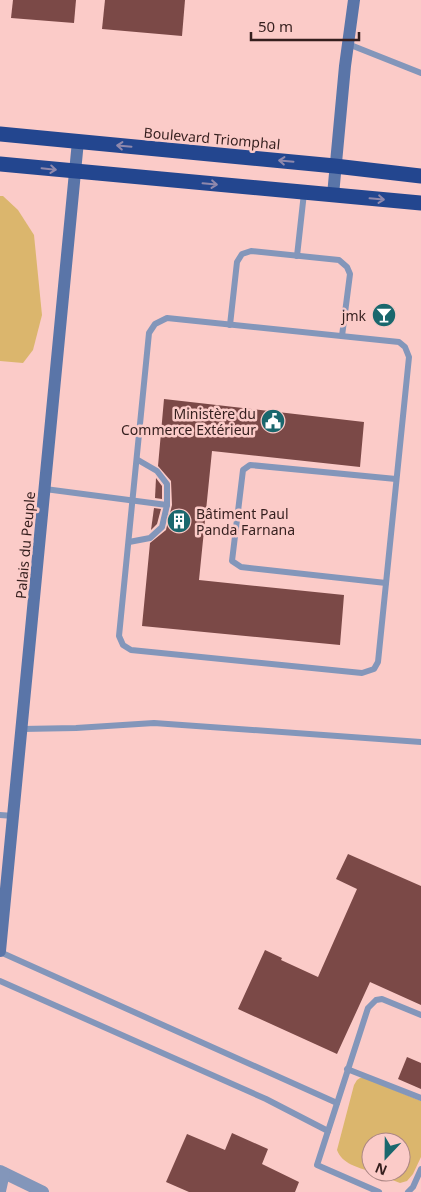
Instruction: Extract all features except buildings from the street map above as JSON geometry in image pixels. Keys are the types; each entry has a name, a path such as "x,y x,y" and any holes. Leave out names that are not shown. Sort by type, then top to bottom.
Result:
{"highway":[{"name":"Boulevard Triomphal","path":"0,134 421,176"},
{"path":"0,164 421,203"}],"street":[{"path":"332,196 354,0"},
{"name":"Palais du Peuple","path":"0,952 78,141"},
{"path":"0,1191 2,1172 43,1192"}],"lane":[{"path":"348,44 421,74"},
{"path":"297,256 304,193"},
{"path":"230,325 237,262 242,254 251,251 339,260 347,267 350,274 342,336"},
{"path":"167,318 230,325 399,342 405,347 408,357 378,662 374,669 362,672 131,650 123,645 119,636 130,542 149,333 155,324 167,318"},
{"path":"130,542 150,538 162,527 167,505 168,484 157,471 138,460"},
{"path":"386,583 241,566 232,561 243,470 250,465 396,479"},
{"path":"45,489 167,505"},
{"path":"22,729 154,723 421,742"},
{"path":"0,815 14,816"},
{"path":"0,952 336,1103"},
{"path":"0,981 266,1099 328,1131"},
{"path":"379,1192 317,1164 347,1069 371,1003 382,999 420,1013"},
{"path":"347,1069 421,1098"},
{"path":"408,1192 413,1187 421,1169"}],"shaded area":[{"path":"0,196 3,196 18,210 34,235 42,315 33,350 23,363 0,361"},
{"path":"365,1078 421,1101 421,1157 411,1176 411,1132 361,1132 361,1169 347,1162 339,1155 337,1150 354,1085 357,1080"}],"place":[{"name":"jmk","path":"384,315"},
{"name":"Ministère du Commerce Extérieur","path":"273,421"},
{"name":"Bâtiment Paul Panda Farnana","path":"179,521"}]}
